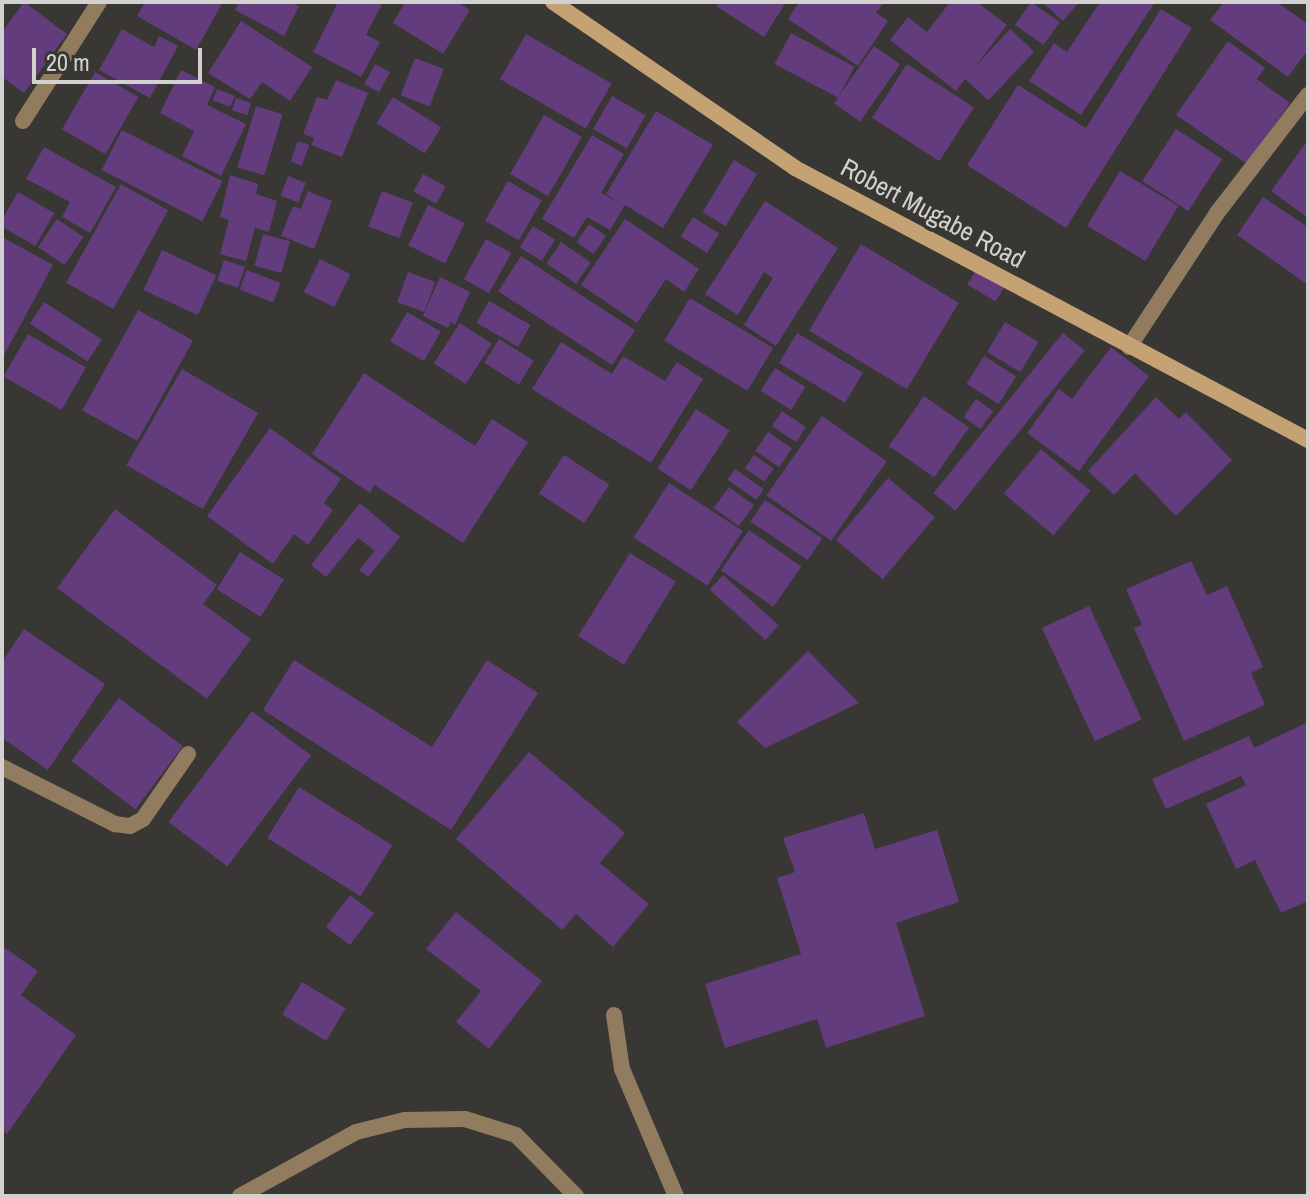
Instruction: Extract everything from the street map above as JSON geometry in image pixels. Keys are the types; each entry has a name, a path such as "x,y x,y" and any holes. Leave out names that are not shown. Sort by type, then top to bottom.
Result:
{"street":[{"path":"23,121 99,2"},
{"name":"Robert Mugabe Road","path":"553,2 795,168 1308,440"},
{"path":"1129,347 1217,213 1308,95"},
{"path":"2,767 115,824 130,826 143,819 188,754"},
{"path":"614,1015 622,1069 676,1196"},
{"path":"240,1196 356,1132 405,1120 465,1119 516,1135 576,1196"}],"building":[{"path":"24,2 67,34 24,93 2,77 2,32"},
{"path":"145,2 223,2 196,50 137,16"},
{"path":"239,2 291,2 299,6 284,36 235,10"},
{"path":"338,2 383,2 366,35 380,42 361,77 313,52"},
{"path":"405,2 457,2 470,10 443,54 393,23"},
{"path":"719,2 786,2 764,37 716,6"},
{"path":"799,2 884,2 876,13 888,21 858,66 788,19"},
{"path":"950,2 977,2 1007,25 956,91 890,40 908,17 927,32"},
{"path":"1031,2 1060,22 1044,45 1015,25"},
{"path":"1042,2 1079,2 1063,21"},
{"path":"1100,2 1155,2 1081,115 1029,81 1054,43 1067,52"},
{"path":"1224,2 1277,2 1308,24 1308,50 1288,77 1210,20"},
{"path":"1161,9 1192,28 1066,228 967,165 1018,85 1086,128"},
{"path":"241,21 312,67 290,101 262,82 250,99 208,73"},
{"path":"122,29 154,47 159,36 178,46 150,98 99,70"},
{"path":"1010,29 1034,52 988,101 964,78"},
{"path":"791,33 855,67 838,98 775,64"},
{"path":"526,34 612,84 586,129 500,79"},
{"path":"1228,41 1265,68 1257,79 1290,103 1247,164 1176,115"},
{"path":"874,46 900,64 860,122 834,103"},
{"path":"415,58 444,69 430,106 401,95"},
{"path":"375,64 390,72 379,92 364,84"},
{"path":"907,64 974,108 939,161 872,118"},
{"path":"181,70 215,87 207,105 246,124 221,176 182,156 194,131 160,113"},
{"path":"95,72 138,97 105,154 62,129"},
{"path":"336,80 368,93 342,157 311,145 314,138 303,134 317,97 327,100"},
{"path":"217,89 235,96 230,107 213,100"},
{"path":"612,96 646,116 627,148 593,129"},
{"path":"393,97 441,127 425,153 377,123"},
{"path":"236,98 251,103 247,115 232,110"},
{"path":"256,106 283,114 264,175 237,167"},
{"path":"656,111 713,145 663,228 625,205 610,230 587,217 574,238 542,219 592,135 624,154 601,193 621,204 606,194"},
{"path":"544,115 582,137 548,196 510,174"},
{"path":"1176,129 1222,159 1188,211 1142,181"},
{"path":"122,130 223,181 202,221 102,170"},
{"path":"1308,140 1308,218 1271,191"},
{"path":"298,141 309,145 302,166 290,162"},
{"path":"44,147 116,187 90,233 62,217 70,202 26,179"},
{"path":"734,160 757,174 726,226 703,212"},
{"path":"1120,171 1178,206 1145,261 1087,226"},
{"path":"423,174 446,187 436,204 413,191"},
{"path":"230,175 258,184 256,194 277,201 269,232 255,228 246,261 220,254 229,220 220,217"},
{"path":"288,176 306,183 298,202 280,196"},
{"path":"508,181 542,200 519,240 485,221"},
{"path":"121,184 168,210 113,309 66,283"},
{"path":"308,191 332,201 314,249 281,236 293,206 301,209"},
{"path":"382,191 413,203 399,238 368,226"},
{"path":"18,192 54,213 35,246 2,227 2,220"},
{"path":"1263,197 1308,227 1308,285 1237,235"},
{"path":"765,201 838,248 776,346 744,325 773,278 764,272 738,315 705,294"},
{"path":"428,205 465,223 445,263 408,245"},
{"path":"693,217 719,233 707,253 681,237"},
{"path":"57,219 84,237 65,265 38,247"},
{"path":"625,219 699,269 684,292 666,279 637,323 581,285"},
{"path":"589,224 606,236 594,254 576,242"},
{"path":"533,226 555,240 542,261 520,247"},
{"path":"263,234 290,241 282,273 254,266"},
{"path":"2,237 53,265 2,359"},
{"path":"486,239 511,253 489,293 464,279"},
{"path":"561,242 591,262 576,284 546,264"},
{"path":"861,244 959,303 907,389 809,331"},
{"path":"162,250 216,275 198,315 143,290"},
{"path":"521,256 635,330 612,365 498,291"},
{"path":"320,259 351,274 334,307 304,292"},
{"path":"224,260 245,267 238,288 217,281"},
{"path":"247,270 281,283 273,303 239,290"},
{"path":"976,270 1004,287 996,302 967,285"},
{"path":"408,272 435,282 424,312 397,302"},
{"path":"440,277 470,292 455,325 451,322 448,328 423,316"},
{"path":"690,298 773,348 747,391 664,341"},
{"path":"489,301 531,325 518,347 476,323"},
{"path":"44,302 102,340 88,361 30,324"},
{"path":"138,310 193,341 137,441 82,411"},
{"path":"407,312 441,332 424,361 390,341"},
{"path":"1005,322 1038,342 1020,372 987,352"},
{"path":"460,323 492,344 466,384 434,363"},
{"path":"797,333 863,373 845,403 779,363"},
{"path":"1063,333 1085,351 955,511 933,493"},
{"path":"28,334 86,368 62,410 4,376"},
{"path":"499,339 534,361 519,384 484,363"},
{"path":"561,342 612,374 623,356 665,381 677,362 703,379 651,463 532,389"},
{"path":"1111,347 1149,376 1079,471 1027,433 1059,389 1072,399"},
{"path":"984,356 1016,376 999,404 967,384"},
{"path":"775,368 806,387 791,410 761,391"},
{"path":"182,369 258,413 203,509 126,465"},
{"path":"364,373 475,446 492,419 528,442 463,543 374,485 370,493 312,454"},
{"path":"924,396 969,428 934,478 889,446"},
{"path":"1156,397 1179,419 1186,412 1232,460 1176,516 1135,473 1114,495 1088,471"},
{"path":"976,399 993,411 981,429 963,417"},
{"path":"696,409 730,431 691,490 657,469"},
{"path":"782,411 806,427 796,442 772,426"},
{"path":"822,416 887,461 831,541 766,495"},
{"path":"270,428 341,479 324,503 333,510 308,545 294,534 273,564 207,516"},
{"path":"768,432 792,448 779,467 755,451"},
{"path":"1041,449 1091,491 1054,535 1004,493"},
{"path":"564,455 609,484 584,523 539,494"},
{"path":"754,455 774,469 764,482 745,468"},
{"path":"735,469 764,489 756,500 728,480"},
{"path":"888,478 935,517 883,579 836,540"},
{"path":"669,483 743,531 707,585 634,538"},
{"path":"729,487 754,505 739,526 714,508"},
{"path":"765,500 822,539 808,560 750,522"},
{"path":"360,503 400,537 368,577 359,570 375,551 358,538 326,577 311,565"},
{"path":"115,509 217,585 203,604 251,639 207,699 57,588"},
{"path":"749,530 801,567 773,607 721,570"},
{"path":"240,552 284,580 261,617 217,589"},
{"path":"630,553 676,582 624,665 578,636"},
{"path":"1191,561 1207,595 1227,586 1263,667 1251,673 1265,705 1184,741 1134,628 1142,625 1126,589"},
{"path":"723,575 779,625 765,640 710,590"},
{"path":"1089,606 1142,719 1095,741 1042,628"},
{"path":"24,629 105,684 48,770 2,738 2,662"},
{"path":"808,651 859,703 765,748 737,722"},
{"path":"294,660 432,747 487,660 538,693 451,830 263,710"},
{"path":"119,698 183,746 135,809 71,761"},
{"path":"252,711 311,756 227,867 168,822"},
{"path":"1308,722 1308,901 1281,913 1255,860 1236,869 1206,804 1246,785 1241,776 1166,809 1152,779 1249,736 1254,748"},
{"path":"529,752 625,833 600,863 649,904 613,947 576,914 562,930 456,839"},
{"path":"299,787 392,845 360,896 267,838"},
{"path":"864,813 875,849 937,830 959,902 896,923 925,1016 826,1048 817,1019 725,1048 705,984 801,954 777,878 795,872 783,838"},
{"path":"350,895 374,913 350,945 326,927"},
{"path":"456,912 542,981 489,1049 456,1022 481,991 426,949"},
{"path":"2,946 38,971 21,995 76,1035 7,1134 2,1130"},
{"path":"302,982 346,1008 326,1041 282,1015"}]}
